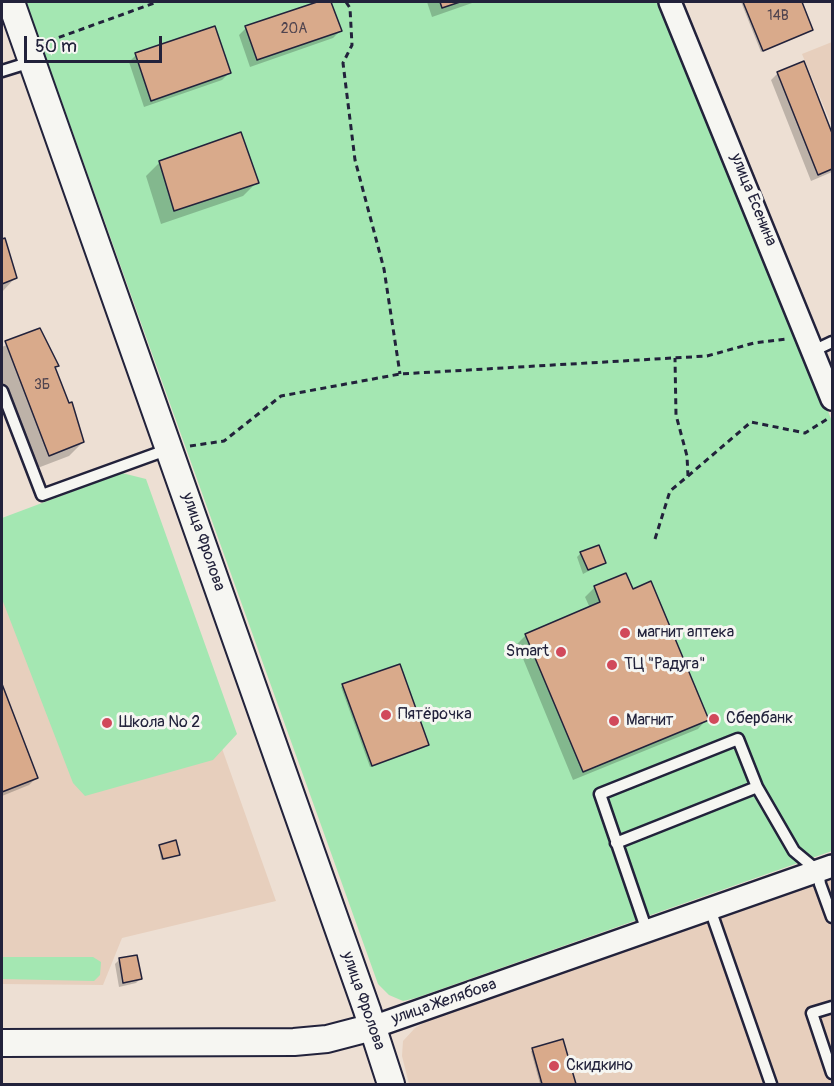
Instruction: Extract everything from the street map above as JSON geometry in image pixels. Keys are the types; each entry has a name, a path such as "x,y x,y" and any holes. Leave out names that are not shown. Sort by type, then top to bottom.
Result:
{"street":[{"name":"улица Фролова","path":"11,2 170,448 391,1084"},
{"name":"улица Есенина","path":"670,2 818,343 832,408"},
{"name":"улица Желябова","path":"2,1043 294,1042 327,1039 373,1027 825,869"}],"lane":[{"path":"2,71 29,56"},
{"path":"2,391 42,495 170,448"},
{"path":"647,931 600,794 738,739 757,788 794,851 825,869 819,884 832,917"},
{"path":"616,843 757,788"},
{"path":"710,909 771,1084"},
{"path":"832,1007 812,1013 832,1073"}],"path":[{"path":"29,56 157,2"},
{"path":"346,2 350,8 352,45 343,63 355,160 384,269 400,374"},
{"path":"170,448 224,441 281,396 400,374 707,356 754,343 818,343"},
{"path":"675,358 676,415 687,456 688,476"},
{"path":"655,539 670,491 751,422 805,433 832,408"}],"shaded area":[{"path":"832,42 832,126 802,54"},
{"name":"Школа № 2","path":"133,497 276,901 122,938 103,985 2,984 2,544"},
{"path":"832,879 832,1084 409,1084 402,1056 403,1041 415,1028 427,1021"}],"green space":[{"path":"26,2 659,2 832,421 832,851 416,998 403,1001 389,995 378,984"},
{"path":"122,473 146,479 237,734 213,760 85,796 73,783 2,599 2,518"},
{"path":"2,957 93,957 101,962 100,975 94,981 2,979"}],"building":[{"path":"317,2 331,2 342,31 257,60 245,26"},
{"path":"440,2 460,2 442,8"},
{"path":"743,2 802,2 813,30 763,51"},
{"path":"215,26 231,73 151,101 135,53"},
{"path":"804,61 832,133 832,169 818,175 777,72"},
{"path":"241,132 259,183 174,211 159,161"},
{"path":"5,238 17,278 2,284 2,239"},
{"path":"40,328 59,366 55,367 69,403 72,402 84,442 49,456 5,341"},
{"path":"599,545 606,563 588,570 580,552"},
{"name":"ТЦ \"Радуга\"","path":"626,573 633,589 651,581 709,720 583,772 525,634 600,602 594,586"},
{"name":"Пятёрочка","path":"400,664 429,745 372,766 342,684"},
{"path":"2,684 38,778 2,792"},
{"path":"176,840 180,855 163,859 159,845"},
{"path":"137,955 142,979 123,983 119,958"},
{"name":"Скидкино","path":"563,1039 576,1084 542,1084 532,1048"}],"place":[{"name":"магнит аптека","path":"625,633"},
{"name":"Smart","path":"561,652"},
{"name":"ТЦ \"Радуга\"","path":"612,665"},
{"name":"Пятёрочка","path":"386,715"},
{"name":"Сбербанк","path":"714,719"},
{"name":"Магнит","path":"614,721"},
{"name":"Школа № 2","path":"107,723"},
{"name":"Скидкино","path":"554,1066"}]}
